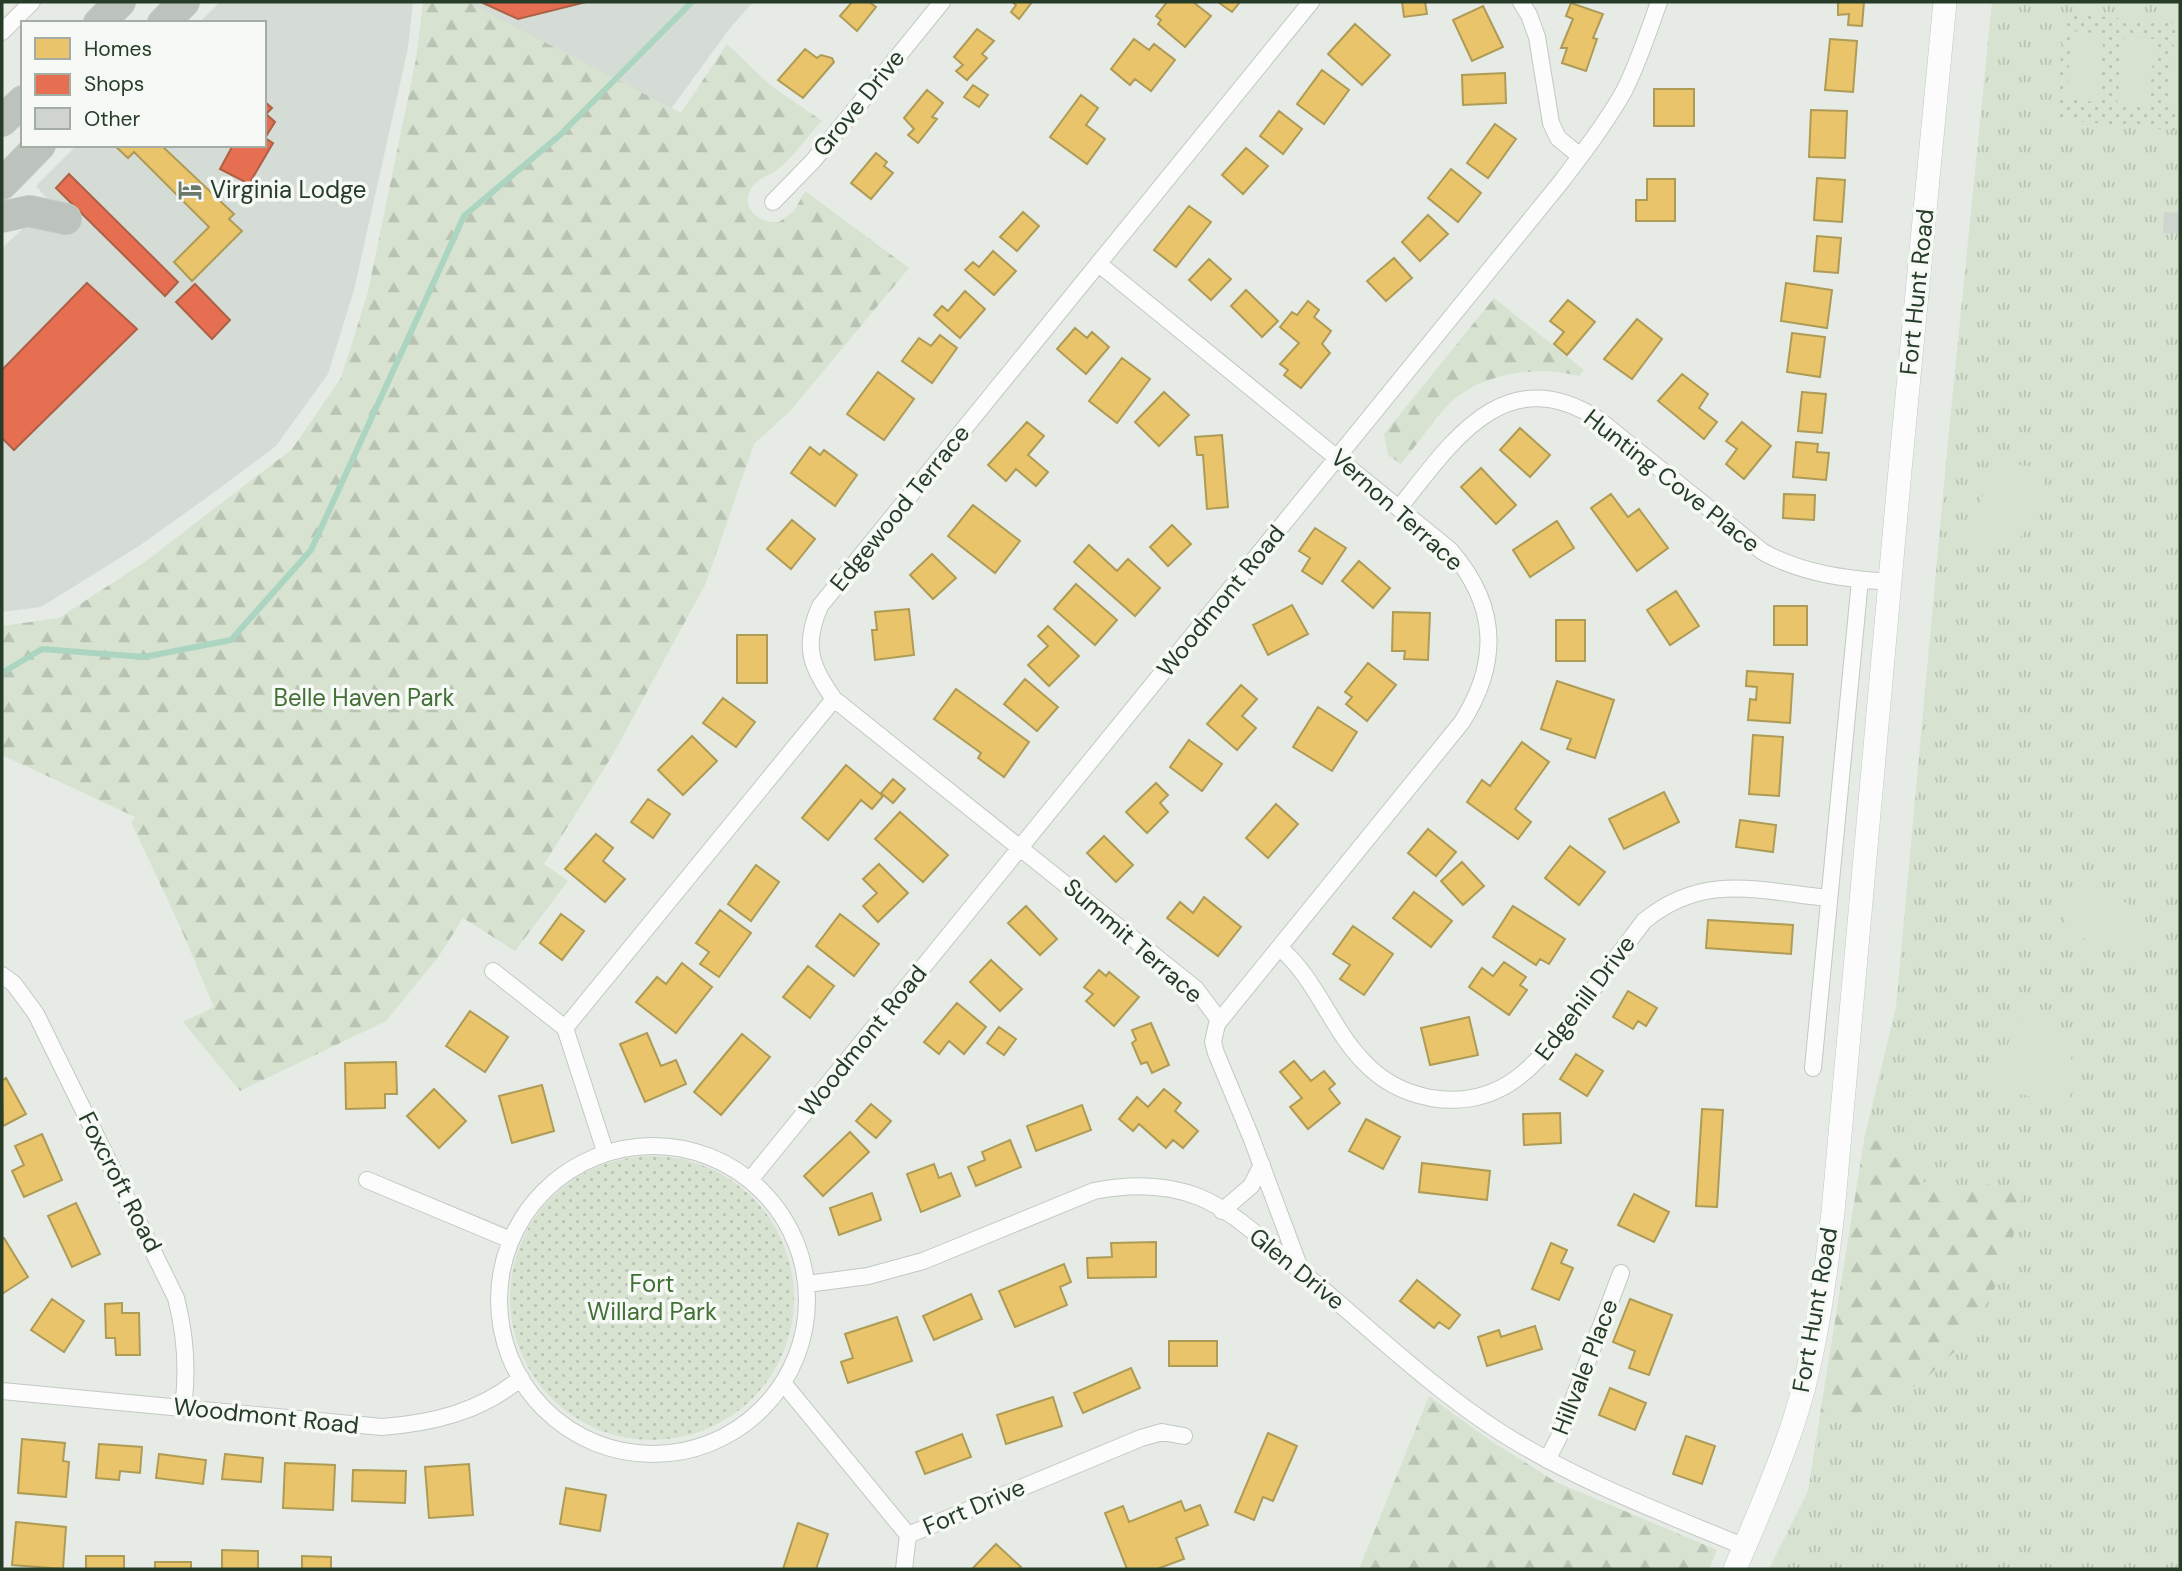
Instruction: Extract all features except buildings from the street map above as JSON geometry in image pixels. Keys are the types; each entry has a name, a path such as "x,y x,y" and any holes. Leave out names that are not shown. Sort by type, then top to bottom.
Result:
{"highway":[{"path":"101,21 120,2"},
{"path":"165,21 184,2"},
{"path":"2,121 21,103"},
{"path":"2,184 38,147"},
{"path":"2,217 29,211 66,219"}],"main road":[{"name":"Fort Hunt Road","path":"1735,1569 1788,1440 1813,1346 1833,1212 1832,1039 1891,582 1945,2"}],"street":[{"path":"2,32 32,2"},
{"name":"Grove Drive","path":"774,202 813,161 942,2"},
{"name":"Edgewood Terrace","path":"834,699 819,678 811,658 812,625 820,607 1311,2"},
{"path":"1521,2 1537,37 1551,123 1558,138 1580,156"},
{"name":"Woodmont Road","path":"750,1180 1601,129 1624,91 1644,46 1659,2"},
{"name":"Vernon Terrace","path":"1098,264 1450,550 1476,586 1489,631 1489,655 1484,678 1476,700 1462,723 1219,1020"},
{"name":"Hunting Cove Place","path":"1399,508 1457,437 1488,412 1526,399 1562,402 1598,419 1763,552 1800,569 1860,580"},
{"path":"1860,580 1891,582"},
{"name":"Fort Hunt Road","path":"1832,1039 1828,898 1860,580"},
{"path":"565,1028 834,699"},
{"name":"Summit Terrace","path":"834,699 1021,846 1196,989 1219,1020 1213,1042 1216,1053 1262,1165 1301,1271"},
{"name":"Edgehill Drive","path":"1280,948 1298,964 1356,1053 1380,1077 1397,1088 1419,1096 1443,1100 1464,1099 1500,1088 1534,1066 1644,921 1660,908 1694,892 1732,888 1828,898"},
{"path":"493,971 565,1028 605,1151"},
{"name":"Foxcroft Road","path":"2,975 14,984 36,1014 176,1298 184,1328 187,1358 183,1408"},
{"path":"1812,1068 1832,1039"},
{"path":"640,1146 680,1148 716,1159 765,1191 796,1242 807,1284 806,1314 801,1343 784,1384 760,1411 740,1427 723,1437 688,1450 637,1455 598,1443 572,1430 541,1405 521,1378 504,1340 499,1312 500,1276 511,1240 531,1207 546,1189 567,1172 605,1151 640,1146"},
{"path":"1222,1211 1251,1186 1262,1165"},
{"path":"367,1180 511,1240"},
{"name":"Glen Drive","path":"807,1284 868,1276 923,1261 1074,1198 1112,1188 1146,1186 1199,1197 1222,1211 1301,1271 1447,1392 1498,1430 1547,1460 1610,1492 1745,1547"},
{"name":"Hillvale Place","path":"1547,1460 1559,1437 1621,1273"},
{"name":"Woodmont Road","path":"2,1391 359,1426 419,1424 467,1410 509,1388 521,1378"},
{"name":"Fort Drive","path":"784,1384 908,1535 1141,1437 1161,1432 1184,1436"},
{"path":"904,1569 908,1535"}],"shaded area":[{"path":"220,2 413,2 408,48 354,290 328,374 276,446 209,496 139,546 41,607 2,612 2,248 51,203 36,186 75,147 266,147 266,21 201,21"},
{"path":"460,2 753,2 730,28 668,113"}],"green space":[{"name":"Belle Haven Park","path":"423,2 467,2 681,113 727,44 770,85 822,121 783,165 753,185 748,203 754,214 765,220 779,222 794,211 805,191 909,268 791,410 754,444 706,583 612,756 544,864 568,881 515,951 463,918 439,956 386,1021 240,1091 183,1022 214,1007 131,822 135,817 2,755 2,626 59,618 146,561 292,449 341,378 368,292 416,59"},
{"path":"1992,2 2180,2 2180,1569 1769,1569 1808,1491 1865,1135 1896,1007"},
{"path":"2065,13 2180,24 2180,131 2055,119"},
{"path":"2072,31 2104,34 2097,102 2066,99"},
{"path":"2124,36 2155,39 2149,107 2117,104"},
{"path":"2174,40 2180,41 2180,109 2168,108"},
{"path":"1494,298 1584,370 1579,376 1546,371 1510,374 1476,385 1448,405 1401,464 1388,455 1384,434"},
{"path":"2018,465 2035,469 2045,482 2032,520 2025,532 2006,547 1980,547 1974,523 1981,498 1997,478"},
{"path":"2092,884 2145,913 2146,927 2138,947 2111,947 2090,943 2070,929 2061,913 2063,894 2072,886"},
{"path":"2034,1016 2045,1020 2056,1032 2075,1066 2075,1086 2069,1098 2057,1106 2040,1106 2036,1099 2004,1093 1998,1082 2000,1065 2015,1029 2023,1019"},
{"path":"1865,1135 1892,1149 1926,1184 1958,1198 1984,1184 2023,1190 2007,1265 1967,1340 1923,1381 1873,1409 1819,1421"},
{"name":"Fort Willard Park","path":"638,1156 666,1156 680,1158 719,1172 753,1197 778,1231 792,1270 792,1326 778,1365 753,1399 719,1424 693,1434 666,1440 638,1440 624,1438 585,1424 551,1399 526,1365 516,1339 510,1312 510,1284 512,1270 526,1231 551,1197 585,1172 611,1162"},
{"path":"1429,1396 1491,1441 1556,1482 1717,1550 1709,1569 1359,1569"}],"waterway":[{"path":"2,673 42,649 144,657 231,640 311,550 464,216 560,135 692,2"}],"place":[{"name":"Virginia Lodge","path":"190,190"}]}
